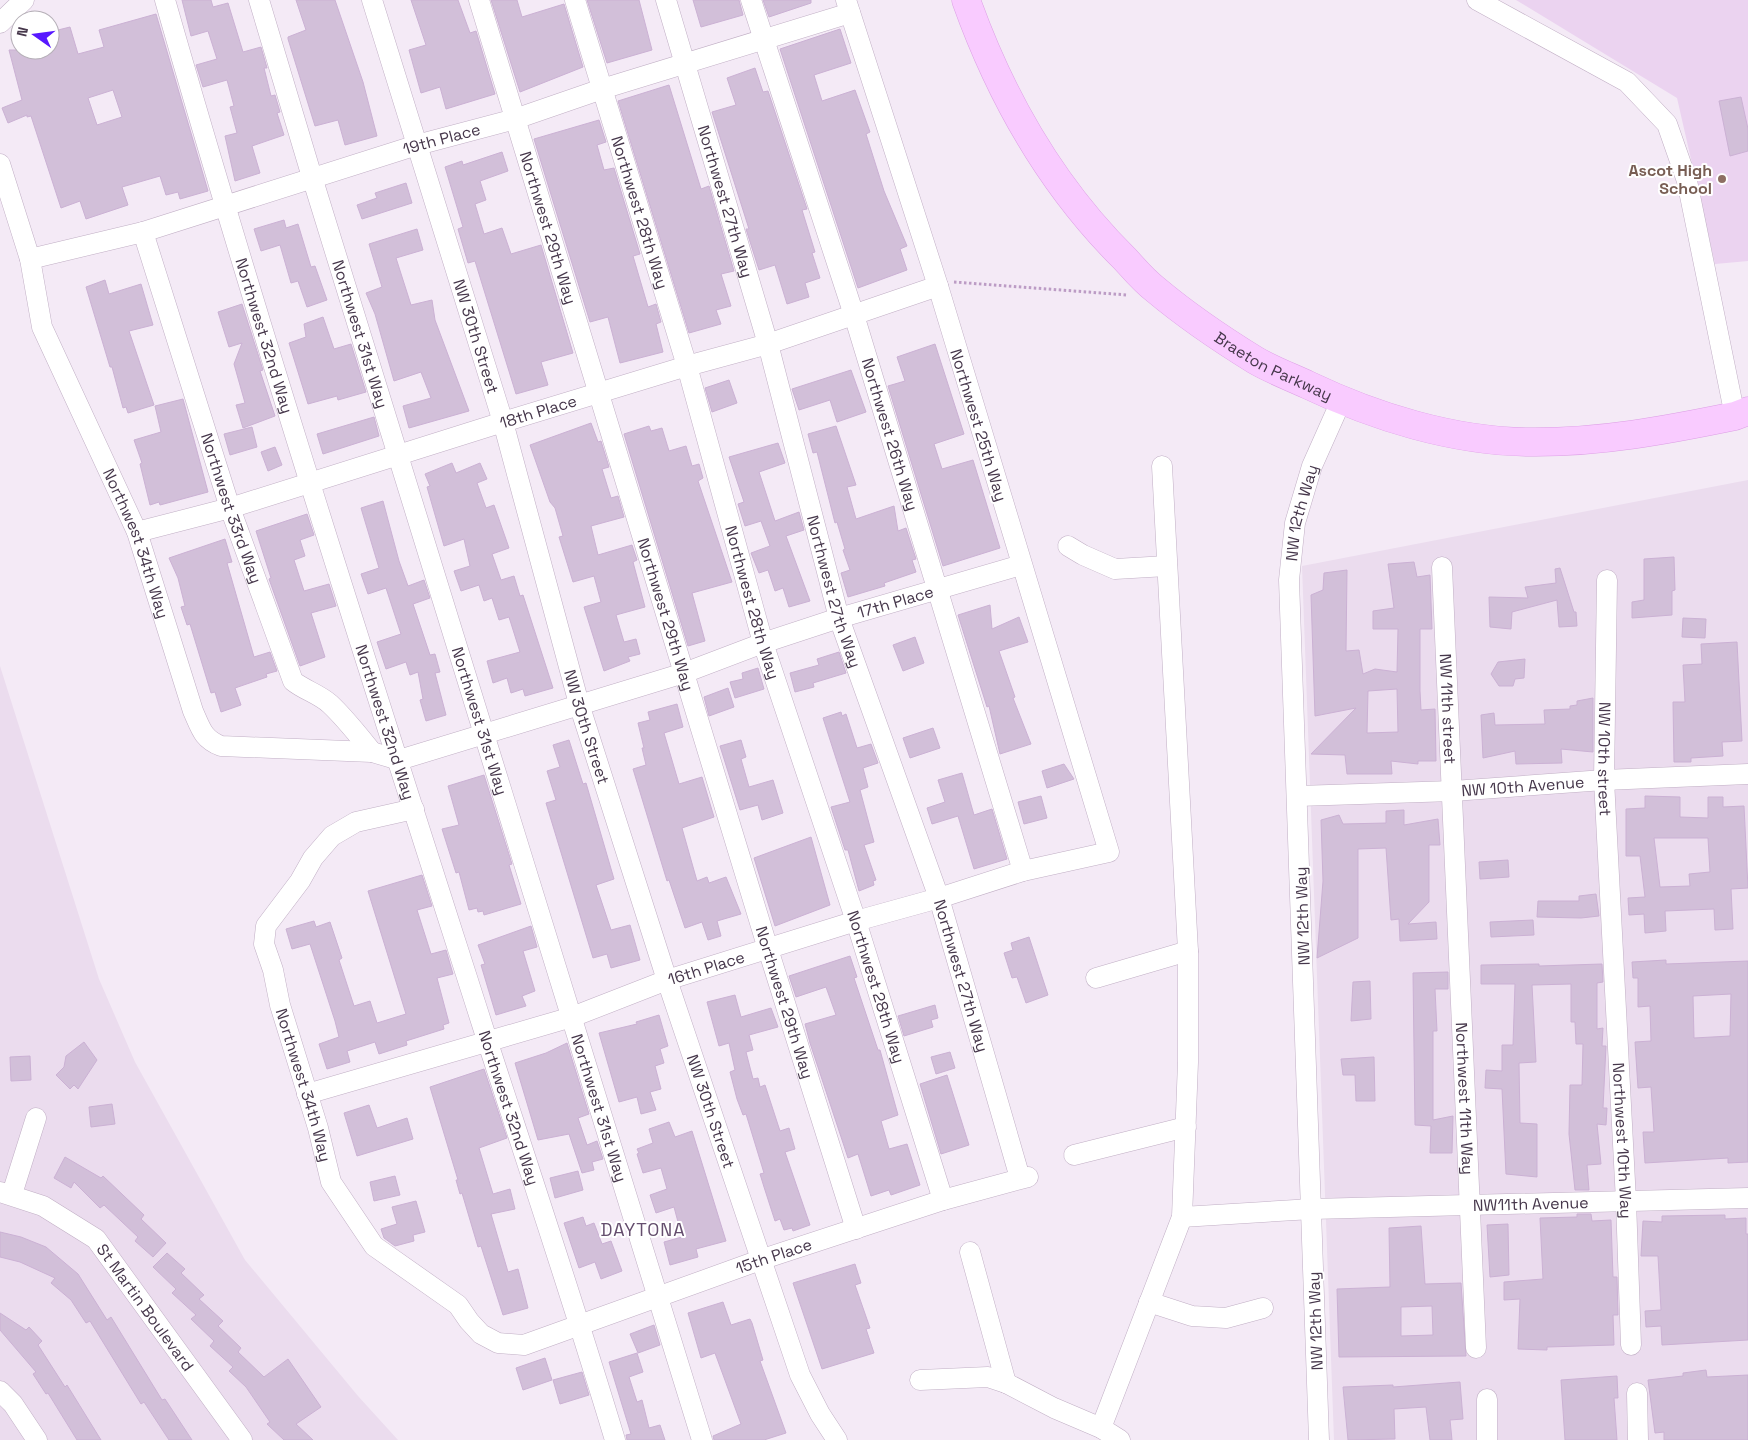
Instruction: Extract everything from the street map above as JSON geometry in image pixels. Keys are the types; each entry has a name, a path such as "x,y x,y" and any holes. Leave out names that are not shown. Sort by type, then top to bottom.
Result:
{"street":[{"path":"0,23 24,0"},
{"name":"Northwest 32nd Way","path":"165,0 224,205 488,1043 580,1324 615,1440"},
{"name":"Northwest 31st Way","path":"259,0 702,1440"},
{"name":"NW 30th Street","path":"372,0 503,422 579,704 666,980 763,1259 800,1375 820,1414 838,1440"},
{"name":"Northwest 29th Way","path":"479,0 768,949 856,1229"},
{"name":"Northwest 28th Way","path":"575,0 687,366 762,643 856,921 943,1200"},
{"name":"Northwest 27th Way","path":"666,0 768,344 839,618 939,898 1024,1177"},
{"name":"Northwest 26th Way","path":"751,0 854,315 1023,871"},
{"name":"Braeton Parkway","path":"966,0 983,49 1008,102 1042,157 1093,227 1160,294 1257,361 1341,401 1410,423 1468,436 1526,442 1583,441 1649,434 1742,414"},
{"path":"1477,0 1627,82 1667,124 1686,181 1742,414"},
{"name":"19th Place","path":"30,259 143,232 417,145 515,119 602,89 763,39 848,6"},
{"name":"Northwest 25th Way","path":"848,6 938,286 1109,852"},
{"name":"Northwest 34th Way","path":"0,164 30,259 42,327 137,532 193,711 202,732 210,742 222,746 372,752 399,760"},
{"name":"Northwest 33rd Way","path":"143,232 230,508 293,681 303,689 330,704 372,752"},
{"name":"18th Place","path":"137,532 230,508 503,422 687,366 768,344 938,286"},
{"name":"NW 12th Way","path":"1320,1440 1290,570 1295,523 1312,466 1341,401"},
{"path":"1101,1428 1182,1217 1188,1062 1188,951 1162,466"},
{"path":"1068,546 1115,569 1167,566"},
{"name":"17th Place","path":"399,760 579,704 684,674 762,643 839,618 1021,565"},
{"name":"NW 11th street","path":"1442,567 1458,940"},
{"name":"NW 10th street","path":"1607,580 1604,780 1613,937"},
{"name":"NW 10th Avenue","path":"1298,796 1453,791 1604,780 1748,774"},
{"name":"Northwest 34th Way","path":"414,809 356,822 332,836 313,858 300,881 266,926 264,944 273,970 280,1005 331,1182 374,1246 458,1305 468,1321 481,1334 498,1342 524,1345"},
{"name":"16th Place","path":"307,1094 488,1043 572,1017 666,980 856,921 939,898 1023,871 1109,852"},
{"name":"Northwest 10th Way","path":"1613,937 1631,1345"},
{"name":"Northwest 11th Way","path":"1458,940 1468,1206 1476,1348"},
{"path":"1096,978 1188,951"},
{"path":"6,1193 36,1118"},
{"path":"1074,1155 1186,1127"},
{"name":"15th Place","path":"524,1345 763,1259 943,1200 1024,1177"},
{"name":"St Martin Boulevard","path":"6,1193 44,1206 96,1239 242,1440"},
{"name":"NW11th Avenue","path":"1182,1217 1312,1209 1748,1198"},
{"path":"970,1252 1006,1383"},
{"path":"1149,1302 1192,1316 1226,1318 1263,1308"},
{"path":"920,1380 988,1377 1006,1383 1054,1408 1101,1428 1120,1440"},
{"path":"0,1391 13,1404 37,1440"},
{"path":"1637,1393 1638,1440"},
{"path":"1486,1399 1487,1440"}],"path":[{"path":"938,286 959,281 1130,295 1160,294"}],"shaded area":[{"name":"Ascot High School","path":"1516,0 1748,0 1748,261 1715,264 1677,98"},
{"path":"1748,480 1748,1440 1334,1440 1302,566"},
{"path":"0,666 99,979 135,1062 245,1260 358,1396 398,1440 0,1440"}],"building":[{"path":"182,0 211,0 213,7 228,3 243,52 261,47 267,68 264,68 271,96 275,95 280,112 277,113 284,135 252,146 260,173 235,181 225,136 237,133 230,107 234,106 227,80 203,87 196,65 217,59 208,31 191,36"},
{"path":"296,0 335,0 363,82 377,136 345,145 338,120 315,126 288,39 288,37 306,30"},
{"path":"411,0 458,0 470,33 476,31 495,94 446,109 440,87 421,93 409,50 426,45"},
{"path":"491,0 517,0 522,17 564,4 583,67 520,92"},
{"path":"587,0 639,0 652,50 607,63"},
{"path":"693,0 739,0 743,15 701,27"},
{"path":"763,0 811,0 811,3 769,17"},
{"path":"156,14 208,191 180,199 178,192 166,195 160,176 122,187 128,205 86,219 80,201 61,208 31,116 27,117 27,115 8,123 2,108 22,100 12,60 60,60 60,30 70,27 78,54 104,47 99,30","holes":["113,90 122,117 97,125 88,98"]},
{"path":"840,29 851,63 814,75 822,101 855,90 870,132 866,134 884,191 907,246 900,249 907,270 858,288 780,49"},
{"path":"755,68 763,92 768,91 807,209 802,210 815,252 812,253 820,278 805,283 809,297 787,304 775,265 759,270 746,229 749,229 712,112 736,105 727,78"},
{"path":"669,85 701,189 709,186 734,271 721,274 731,306 716,310 721,324 689,333 618,101"},
{"path":"1741,97 1748,129 1748,151 1730,156 1719,101"},
{"path":"599,120 606,142 597,145 604,170 614,168 640,254 633,256 648,307 656,304 661,322 656,324 663,352 620,363 608,317 590,322 534,139"},
{"path":"502,152 508,171 480,181 486,200 475,204 484,234 502,228 511,254 541,245 573,353 541,362 548,385 516,394 475,261 468,263 458,229 463,227 445,167 462,161 463,165"},
{"path":"406,183 412,203 362,219 357,205 377,198 375,193"},
{"path":"284,220 286,228 298,224 311,267 315,266 327,300 307,307 298,281 291,283 280,245 261,251 254,229"},
{"path":"417,229 423,250 396,258 411,305 432,300 435,320 469,411 409,428 403,406 431,398 421,372 394,381 375,314 366,293 382,287 369,244"},
{"path":"105,280 109,294 141,284 153,325 129,331 154,405 128,413 126,407 123,408 86,287"},
{"path":"242,304 263,370 260,371 275,416 243,428 236,405 245,403 234,364 242,343 229,347 218,312"},
{"path":"323,317 334,349 351,344 366,392 338,400 337,396 308,404 289,343 306,337 304,324"},
{"path":"935,344 964,434 934,444 942,469 973,460 1000,548 943,566 888,386 905,381 897,357"},
{"path":"851,370 866,412 837,422 830,400 799,410 792,389"},
{"path":"729,380 737,403 712,412 705,388"},
{"path":"183,399 208,492 160,505 159,502 150,505 140,464 142,463 134,440 161,432 155,406"},
{"path":"374,417 379,436 323,454 317,434"},
{"path":"591,423 598,442 601,441 609,467 602,469 611,498 618,496 624,517 591,526 598,555 632,545 637,560 633,562 645,607 616,615 624,642 636,639 640,654 628,657 630,661 604,671 584,607 601,602 594,576 573,582 559,537 563,536 555,508 550,502 530,445"},
{"path":"649,426 651,431 662,428 669,451 686,446 692,466 699,464 703,478 698,481 732,582 692,593 705,641 688,646 624,434"},
{"path":"836,426 856,485 847,487 856,519 894,506 898,531 906,528 916,559 912,560 916,572 884,583 885,586 848,597 841,573 850,570 843,550 845,549 837,522 835,523 817,452 813,453 808,434"},
{"path":"252,427 257,447 230,455 224,434"},
{"path":"778,443 785,463 759,472 775,521 799,512 804,530 786,536 810,601 789,607 783,588 775,591 768,570 759,573 751,553 770,546 761,521 745,526 738,504 744,502 729,457"},
{"path":"275,447 282,465 268,471 261,452"},
{"path":"452,463 456,473 480,463 487,479 477,483 486,508 494,505 509,548 492,554 501,580 514,576 520,596 523,595 553,688 525,696 523,689 511,693 507,678 493,683 487,661 520,652 509,617 499,620 492,598 484,601 479,585 461,591 454,571 470,566 464,539 444,546 427,487 430,486 425,474"},
{"path":"383,501 399,561 408,586 424,580 430,598 413,604 430,655 435,654 440,672 435,673 446,715 426,721 420,700 423,699 418,672 410,675 406,662 386,669 377,642 401,634 386,588 368,594 361,574 379,568 361,508"},
{"path":"307,514 314,535 300,540 305,556 294,560 304,591 329,584 336,606 311,613 325,657 300,666 269,579 271,578 256,531"},
{"path":"225,539 232,562 227,563 254,657 270,652 277,671 266,674 267,677 235,688 241,705 221,712 215,692 211,693 190,624 187,625 181,607 185,606 178,578 169,558"},
{"path":"1674,557 1675,590 1672,591 1672,615 1632,618 1632,602 1644,600 1644,559"},
{"path":"1414,562 1417,577 1430,575 1432,629 1420,629 1420,691 1421,710 1435,709 1436,761 1418,761 1418,764 1391,761 1392,774 1347,774 1345,755 1311,754 1356,708 1315,716 1311,595 1323,590 1324,573 1347,570 1346,651 1359,650 1363,674 1375,669 1397,672 1398,629 1373,629 1373,611 1394,608 1388,564","holes":["1397,689 1398,732 1367,733 1368,691"]},
{"path":"1560,568 1574,612 1576,612 1577,626 1559,627 1557,600 1512,612 1511,629 1490,627 1489,597 1528,598 1525,587 1556,583 1555,569"},
{"path":"990,605 992,629 1019,617 1028,642 999,651 1015,697 1013,698 1031,744 1000,754 989,706 987,707 958,615"},
{"path":"1683,618 1706,619 1705,638 1682,637"},
{"path":"915,637 924,663 903,671 893,645"},
{"path":"1737,642 1742,741 1722,742 1723,756 1691,758 1691,762 1674,762 1673,702 1685,702 1683,665 1702,664 1701,644"},
{"path":"839,652 846,673 813,683 814,687 795,692 790,673 819,665 817,659"},
{"path":"1525,659 1524,678 1515,679 1513,686 1499,686 1491,674 1498,662"},
{"path":"758,668 764,689 735,698 730,682 743,679 742,673"},
{"path":"728,688 734,707 709,716 704,697"},
{"path":"1593,698 1593,752 1561,749 1562,763 1516,764 1515,751 1483,758 1481,715 1494,713 1495,725 1545,724 1544,710 1570,709 1570,706 1577,705 1577,701"},
{"path":"677,704 683,727 664,733 679,784 702,777 714,817 682,828 697,881 707,877 709,883 726,877 741,914 717,921 721,936 708,940 702,922 685,928 669,880 667,881 633,769 646,765 638,723 650,720 648,712"},
{"path":"841,712 842,716 846,714 857,748 871,744 878,763 863,768 868,787 860,790 874,842 864,845 876,880 873,881 874,885 859,891 848,850 845,850 831,807 850,802 823,718"},
{"path":"933,728 940,748 910,758 903,738"},
{"path":"569,740 583,784 586,783 614,879 596,885 611,930 630,925 640,960 611,968 607,954 593,958 546,803 556,800 547,771 560,767 553,745"},
{"path":"741,740 746,757 741,759 749,787 773,780 783,813 762,820 758,805 740,810 720,746"},
{"path":"1064,764 1074,779 1047,788 1042,771"},
{"path":"962,773 974,815 992,809 1007,859 974,869 958,816 932,824 927,808 945,802 938,780"},
{"path":"484,775 512,864 509,865 521,904 484,915 483,911 478,912 477,908 469,910 459,872 456,873 442,829 459,825 448,786"},
{"path":"1041,796 1047,818 1024,824 1018,802"},
{"path":"1645,796 1680,797 1680,817 1708,818 1708,797 1723,797 1723,807 1744,806 1748,888 1731,889 1733,929 1715,930 1714,909 1665,911 1666,931 1645,933 1644,914 1629,915 1628,898 1645,897 1640,856 1626,856 1626,809 1645,808","holes":["1654,838 1708,838 1710,872 1689,874 1690,886 1660,887"]},
{"path":"1404,810 1404,825 1438,819 1440,845 1429,845 1429,902 1408,924 1436,922 1437,939 1400,941 1399,919 1391,920 1386,848 1358,849 1358,938 1317,958 1323,881 1321,820 1339,815 1343,824 1386,823 1386,811"},
{"path":"811,837 830,905 775,926 754,858"},
{"path":"1508,860 1509,877 1480,879 1479,862"},
{"path":"422,875 432,906 417,910 431,954 446,950 453,974 437,978 449,1023 443,1025 444,1029 406,1041 407,1045 379,1054 375,1042 347,1051 350,1062 327,1069 319,1044 339,1037 335,1021 310,944 292,949 286,929 314,921 316,927 330,922 342,958 339,960 354,1006 370,1001 377,1023 406,1014 368,891"},
{"path":"1596,894 1599,916 1581,918 1537,917 1538,901 1579,901 1579,896"},
{"path":"1533,920 1534,935 1491,937 1490,922"},
{"path":"531,926 537,947 523,951 535,991 522,996 526,1006 496,1015 481,965 485,964 478,945"},
{"path":"1029,937 1048,995 1026,1003 1017,977 1012,978 1004,953 1013,950 1011,943"},
{"path":"850,956 857,977 854,978 878,1050 880,1050 898,1115 881,1121 889,1149 907,1144 920,1185 891,1195 889,1190 871,1196 858,1154 848,1158 810,1043 805,1024 836,1015 826,987 796,997 789,976"},
{"path":"1666,960 1666,964 1748,961 1748,1162 1728,1163 1728,1158 1645,1163 1643,1132 1654,1132 1651,1087 1638,1088 1635,1042 1651,1041 1650,1006 1638,1007 1638,978 1633,978 1632,962","holes":["1731,994 1730,1036 1694,1038 1693,996"]},
{"path":"1539,964 1539,966 1602,964 1603,982 1597,983 1597,1029 1603,1028 1602,1046 1606,1046 1603,1108 1607,1108 1606,1125 1597,1124 1601,1164 1587,1165 1589,1190 1575,1190 1569,1134 1570,1085 1582,1085 1583,1044 1576,1044 1575,1022 1571,1022 1571,984 1532,985 1536,1062 1519,1063 1520,1123 1537,1124 1537,1177 1506,1174 1502,1089 1485,1088 1486,1070 1502,1071 1502,1045 1513,1045 1515,984 1481,984 1481,965"},
{"path":"1448,972 1448,989 1435,989 1437,1031 1433,1031 1433,1120 1453,1116 1452,1153 1430,1153 1431,1126 1415,1125 1413,973"},
{"path":"1370,981 1371,1019 1351,1021 1353,982"},
{"path":"735,995 741,1017 771,1008 778,1027 749,1035 753,1050 746,1052 753,1079 758,1078 760,1087 765,1085 780,1131 789,1128 795,1149 785,1152 810,1225 793,1231 792,1228 784,1230 780,1219 775,1221 760,1174 764,1173 746,1114 743,1115 737,1099 730,1072 735,1070 729,1043 719,1046 707,1002"},
{"path":"935,1005 938,1018 931,1020 933,1027 904,1036 898,1016"},
{"path":"659,1015 668,1046 660,1049 664,1063 655,1066 661,1089 650,1092 656,1110 641,1114 637,1097 619,1102 599,1033 637,1024 636,1022"},
{"path":"84,1042 97,1060 78,1089 74,1085 70,1089 56,1075 64,1067 66,1056"},
{"path":"567,1043 589,1114 578,1118 587,1145 597,1141 603,1159 592,1162 594,1170 582,1173 569,1134 538,1140 515,1063 546,1053"},
{"path":"950,1052 955,1068 936,1074 931,1057"},
{"path":"30,1056 31,1080 11,1081 10,1057"},
{"path":"1374,1057 1375,1101 1356,1101 1355,1075 1343,1075 1341,1059"},
{"path":"484,1069 507,1138 479,1148 493,1194 510,1189 515,1209 491,1214 508,1272 518,1269 528,1308 503,1315 481,1246 478,1247 462,1193 460,1194 456,1180 458,1180 430,1087"},
{"path":"947,1075 969,1145 941,1154 920,1084"},
{"path":"112,1104 115,1124 91,1127 89,1107"},
{"path":"369,1105 377,1128 407,1118 413,1139 357,1156 344,1113"},
{"path":"669,1122 675,1137 692,1131 726,1241 696,1249 698,1257 670,1265 664,1242 682,1237 674,1207 656,1213 650,1195 667,1189 661,1168 643,1173 637,1154 639,1153 637,1149 653,1143 649,1129"},
{"path":"65,1157 101,1178 103,1176 144,1215 141,1219 166,1243 153,1257 135,1241 138,1237 104,1205 100,1208 74,1182 71,1188 54,1178"},
{"path":"578,1171 583,1190 555,1198 550,1178"},
{"path":"395,1176 400,1195 374,1201 370,1182"},
{"path":"416,1201 425,1232 413,1235 414,1241 395,1246 384,1238 381,1229 397,1224 392,1207"},
{"path":"1577,1214 1591,1214 1592,1221 1611,1220 1613,1277 1617,1277 1618,1315 1613,1315 1614,1345 1547,1347 1547,1350 1518,1349 1520,1299 1504,1300 1504,1282 1543,1279 1540,1218 1577,1217"},
{"path":"1725,1215 1725,1219 1746,1218 1746,1234 1748,1234 1748,1340 1662,1345 1661,1326 1646,1327 1645,1311 1661,1310 1658,1256 1641,1256 1643,1221 1662,1222 1662,1216"},
{"path":"583,1217 586,1226 594,1223 602,1244 611,1241 622,1271 601,1279 595,1262 579,1268 564,1223"},
{"path":"1508,1224 1509,1275 1490,1277 1487,1225"},
{"path":"1421,1226 1425,1284 1461,1283 1466,1356 1339,1357 1337,1289 1390,1287 1389,1228","holes":["1432,1306 1433,1335 1401,1336 1401,1307"]},
{"path":"0,1232 21,1237 46,1247 78,1274 107,1320 111,1317 162,1400 165,1399 192,1440 169,1440 144,1402 141,1404 90,1321 86,1323 71,1300 51,1283 55,1278 20,1262 0,1257"},
{"path":"167,1253 185,1269 181,1273 204,1295 199,1299 223,1321 218,1326 241,1348 238,1352 264,1377 288,1359 321,1407 296,1424 313,1440 284,1440 267,1424 270,1422 246,1387 229,1371 233,1367 210,1346 214,1341 191,1319 196,1315 172,1293 176,1289 153,1267"},
{"path":"855,1264 861,1283 855,1285 870,1328 866,1329 874,1353 822,1369 793,1283"},
{"path":"723,1302 731,1325 750,1319 752,1323 763,1360 760,1361 786,1433 764,1440 714,1440 713,1436 741,1424 715,1353 701,1358 688,1313"},
{"path":"0,1313 26,1330 29,1327 42,1341 38,1345 65,1387 67,1385 101,1440 77,1440 48,1393 46,1394 33,1374 36,1372 0,1330"},
{"path":"654,1325 660,1345 638,1353 630,1334"},
{"path":"637,1353 643,1372 629,1377 637,1402 642,1400 649,1428 660,1425 665,1440 627,1440 626,1435 631,1434 609,1362"},
{"path":"545,1358 552,1380 523,1390 516,1368"},
{"path":"1706,1370 1707,1377 1748,1375 1748,1440 1664,1440 1664,1432 1655,1433 1648,1380 1683,1376 1683,1373"},
{"path":"582,1372 589,1395 560,1404 553,1380"},
{"path":"1617,1376 1618,1398 1614,1398 1617,1440 1565,1440 1561,1380"},
{"path":"1460,1382 1463,1419 1450,1420 1452,1440 1430,1440 1426,1407 1394,1409 1395,1439 1348,1440 1343,1387 1393,1385 1393,1387"}],"place":[{"name":"Ascot High School","path":"1722,179"}],"district":[{"name":"DAYTONA","path":"643,1230"}]}
